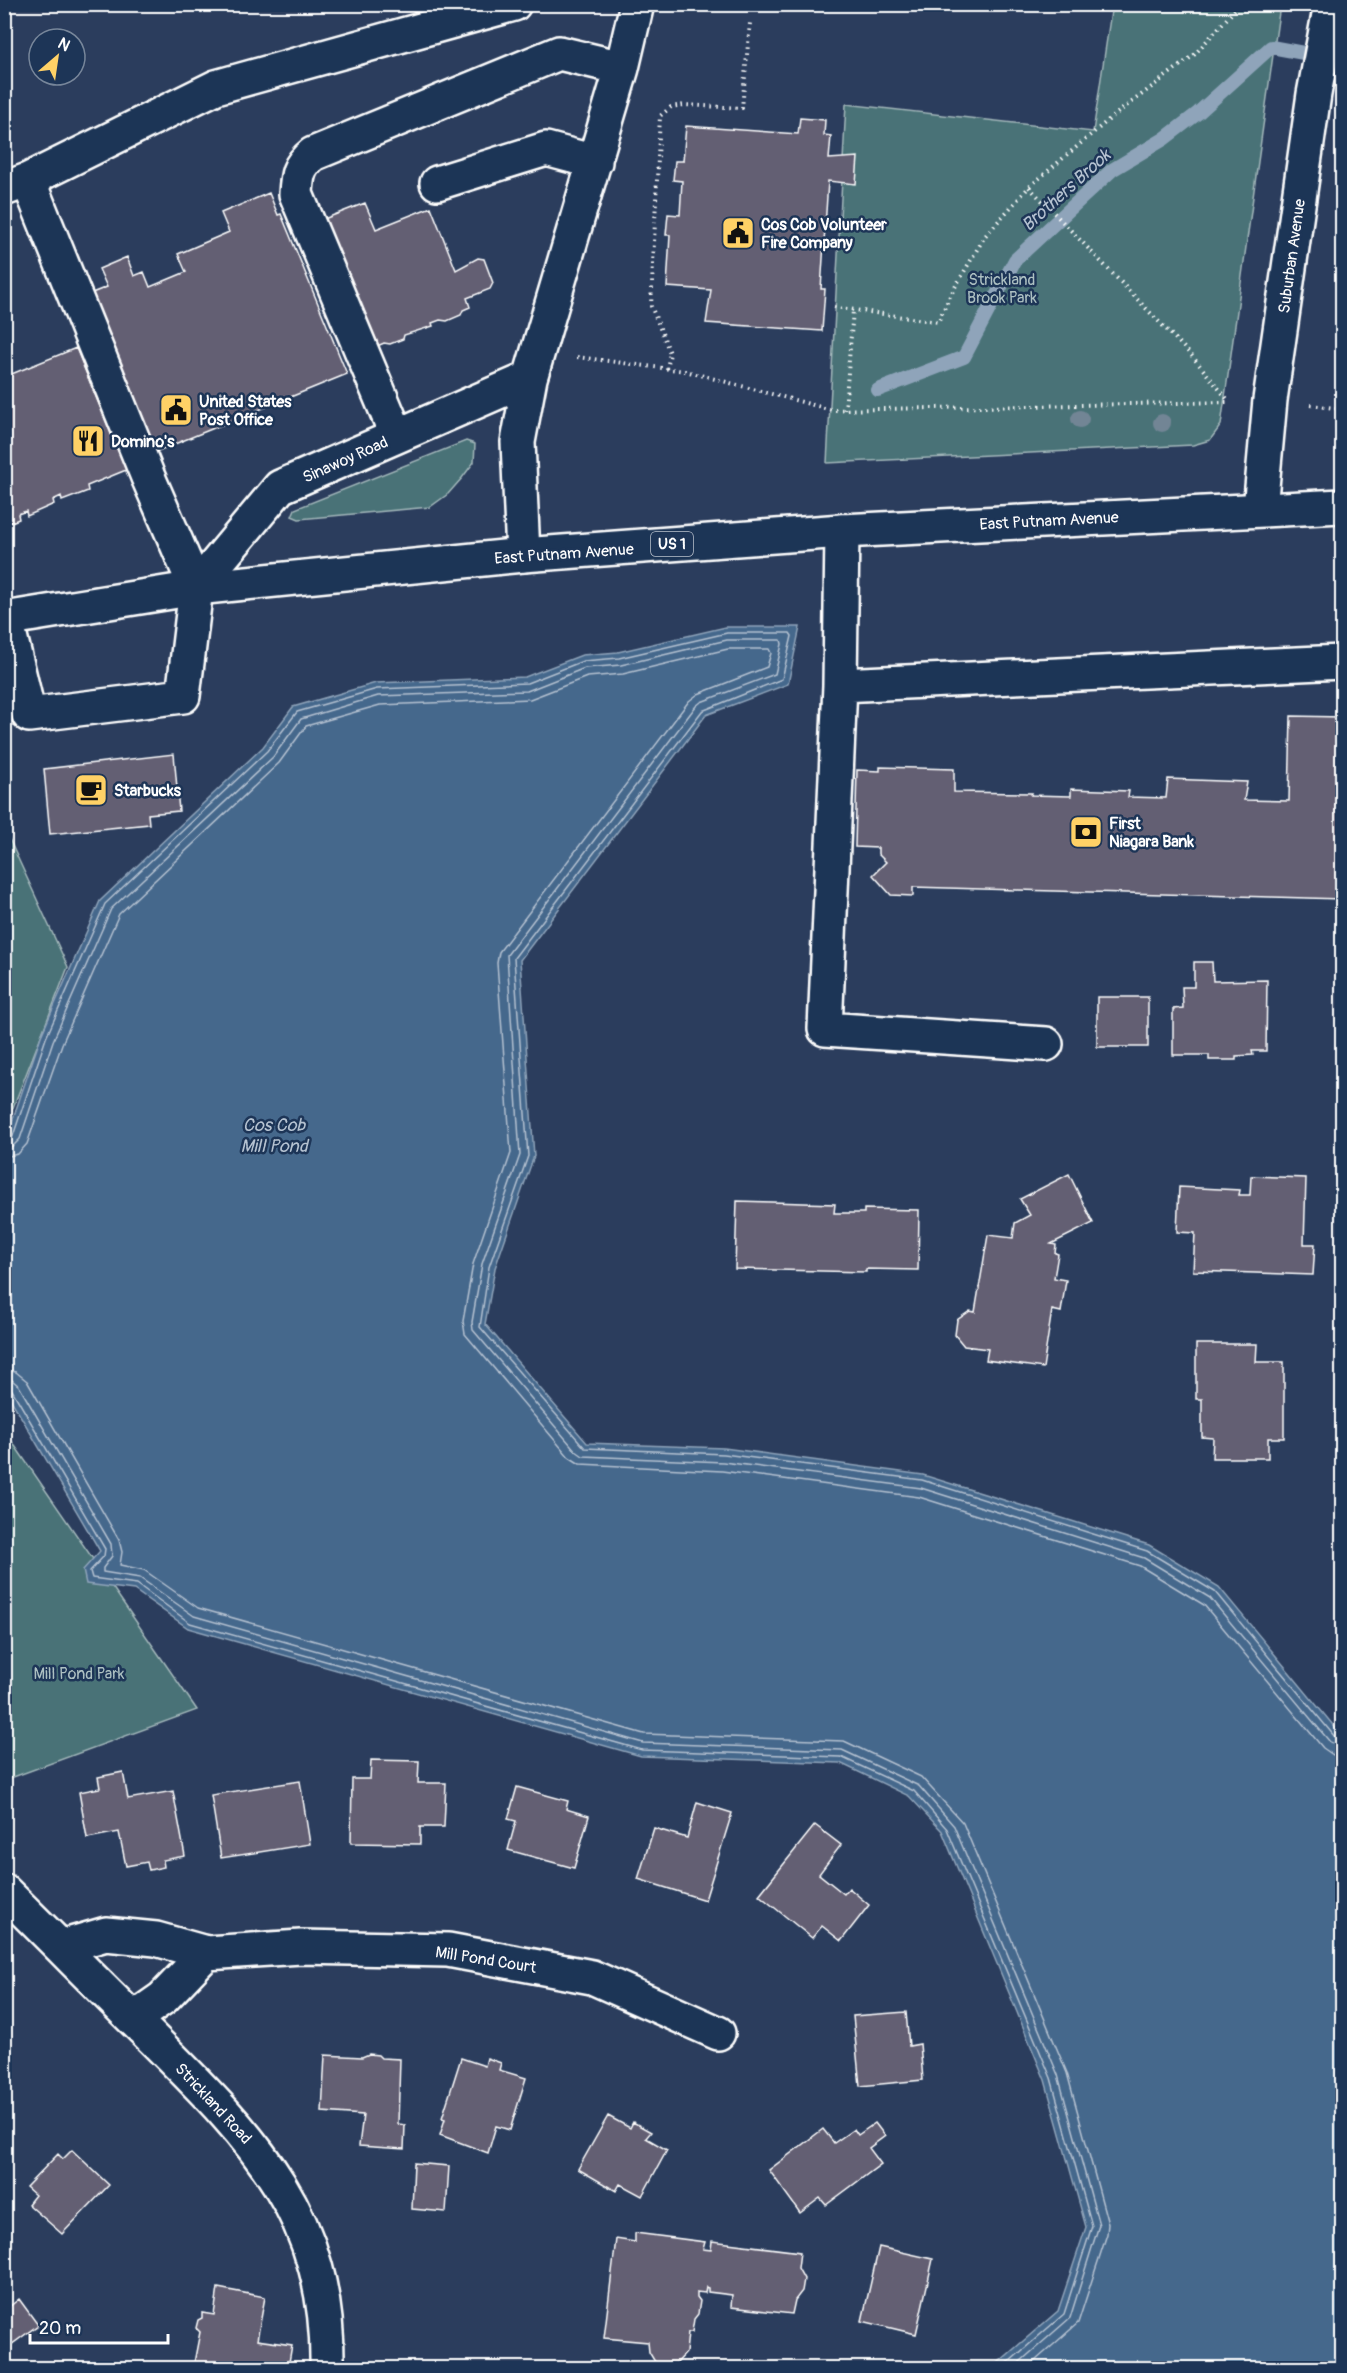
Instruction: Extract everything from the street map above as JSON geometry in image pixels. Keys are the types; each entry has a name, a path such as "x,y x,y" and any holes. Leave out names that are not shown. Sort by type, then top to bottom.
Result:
{"street":[{"path":"5,619 29,715 183,696 196,588 16,184 216,87 514,4"},
{"path":"523,555 518,442 534,365 596,162 637,4"},
{"name":"Suburban Avenue","path":"1260,509 1270,400 1314,94 1331,4"},
{"path":"397,436 296,194 302,162 312,154 560,53 622,68"},
{"path":"437,183 546,148 596,162"},
{"name":"Sinawoy Road","path":"196,588 280,488 397,436 534,365"},
{"name":"East Putnam Avenue","path":"5,619 196,588 523,555 842,531 1342,506"},
{"path":"842,531 840,685 825,1029 1046,1044"},
{"path":"840,685 1342,662"},
{"name":"Strickland Road","path":"4,1891 221,2107 267,2163 286,2194 304,2232 317,2270 324,2307 327,2368"},
{"name":"Mill Pond Court","path":"61,1947 106,1934 156,1940 206,1953 301,1947 448,1950 592,1977 718,2032"},
{"path":"133,2019 163,1998 206,1953"}],"path":[{"path":"834,307 938,322 950,296 985,236 1029,187 1112,117 1194,55 1240,4"},
{"path":"668,369 670,353 651,306 660,116 671,107 684,105 742,108 750,23"},
{"path":"1029,187 1192,356 1230,402"},
{"path":"845,410 853,309"},
{"path":"534,365 685,370 832,410 1270,400 1342,409"}],"green space":[{"name":"Strickland Brook Park","path":"1112,5 1280,5 1221,425 1210,440 1193,445 827,463 846,104 1093,132"},
{"path":"466,441 475,444 474,462 448,494 430,507 299,519 292,516 295,509"},
{"path":"4,828 68,967 5,1128 4,1128"},
{"name":"Mill Pond Park","path":"4,1430 197,1710 5,1780 4,1780"}],"water":[{"name":"Cos Cob Mill Pond","path":"726,627 800,627 788,684 706,715 520,960 534,1156 495,1268 485,1324 587,1443 724,1448 923,1475 1149,1545 1219,1587 1342,1736 1342,2368 992,2368 1058,2311 1086,2227 1045,2080 942,1831 909,1796 840,1763 641,1756 188,1628 134,1590 86,1584 83,1570 100,1551 4,1388 5,1142 41,1036 100,901 263,747 293,707 376,683 525,677 582,655 618,652"}],"building":[{"path":"800,118 825,120 824,135 831,136 829,159 858,157 856,184 828,181 821,289 825,289 822,331 706,323 711,290 667,287 670,235 666,235 668,214 680,215 682,181 673,180 675,161 683,161 686,126 798,134"},
{"path":"269,193 278,215 281,214 347,374 155,452 92,293 107,287 99,269 127,257 134,276 144,272 150,287 186,272 178,254 229,232 221,213"},
{"path":"365,203 376,229 431,207 456,270 478,258 484,259 493,283 490,289 467,298 470,307 463,310 461,315 447,321 440,320 432,323 433,326 404,335 403,339 375,347 324,219"},
{"path":"76,348 126,470 87,486 88,491 62,501 61,496 53,500 54,504 27,516 26,511 18,514 19,519 4,525 4,377"},
{"path":"1291,716 1342,717 1342,899 913,887 913,896 891,895 873,875 886,862 878,854 878,848 855,847 857,770 880,771 880,767 954,769 954,792 1071,796 1071,789 1129,791 1128,797 1166,798 1168,779 1247,782 1244,800 1289,801"},
{"path":"174,754 179,811 148,814 149,824 50,834 44,769"},
{"path":"1194,962 1212,962 1213,981 1267,980 1266,1051 1252,1051 1253,1055 1236,1056 1236,1060 1209,1060 1209,1055 1173,1055 1173,1009 1183,1008 1182,987 1194,987"},
{"path":"1097,997 1148,997 1148,1047 1097,1047"},
{"path":"1069,1174 1093,1223 1051,1244 1056,1245 1055,1253 1058,1254 1054,1278 1066,1280 1061,1312 1052,1310 1043,1368 986,1360 988,1349 964,1346 955,1335 957,1320 970,1311 975,1312 988,1235 1013,1238 1015,1223 1030,1215 1020,1199"},
{"path":"1251,1176 1306,1178 1304,1244 1315,1244 1313,1275 1193,1271 1195,1233 1177,1232 1179,1187 1240,1190 1239,1195 1250,1195"},
{"path":"737,1201 835,1204 834,1213 864,1213 864,1209 919,1210 918,1270 866,1269 866,1272 735,1269"},
{"path":"1196,1344 1257,1344 1256,1362 1284,1362 1284,1438 1268,1438 1268,1458 1212,1458 1213,1438 1202,1437 1202,1399 1196,1399"},
{"path":"371,1760 419,1761 418,1783 446,1783 444,1827 420,1827 420,1844 351,1843 352,1779 370,1779"},
{"path":"123,1772 128,1799 173,1791 185,1856 163,1860 164,1867 149,1870 147,1862 126,1866 119,1832 87,1838 79,1792 100,1788 98,1777"},
{"path":"300,1781 310,1844 221,1858 211,1795"},
{"path":"517,1787 568,1801 566,1809 589,1816 574,1868 508,1850 516,1821 508,1819"},
{"path":"697,1802 732,1813 705,1900 638,1879 654,1828 687,1838"},
{"path":"815,1825 841,1845 819,1874 844,1894 849,1888 869,1905 841,1941 822,1926 812,1938 759,1895"},
{"path":"906,2012 909,2046 920,2044 923,2080 860,2086 853,2016"},
{"path":"369,2054 378,2055 381,2058 400,2059 398,2124 405,2125 404,2149 359,2146 363,2115 322,2112 325,2055 362,2057"},
{"path":"461,2058 485,2066 487,2058 501,2063 499,2070 526,2078 510,2130 496,2126 488,2153 440,2135 445,2119 442,2118"},
{"path":"608,2116 630,2128 633,2122 651,2132 646,2138 667,2150 642,2196 620,2184 616,2191 578,2169"},
{"path":"875,2123 885,2136 869,2148 881,2164 826,2205 820,2198 800,2213 769,2170 823,2129 834,2143 854,2129 858,2135"},
{"path":"72,2150 109,2185 62,2234 28,2204 35,2195 26,2187 58,2154 63,2159"},
{"path":"414,2163 449,2166 446,2212 412,2209"},
{"path":"635,2233 705,2242 703,2249 711,2250 712,2241 800,2252 798,2268 804,2279 802,2291 795,2300 792,2314 731,2307 732,2295 708,2292 706,2287 705,2293 697,2292 700,2301 698,2314 694,2319 692,2332 688,2332 686,2353 670,2367 655,2362 649,2352 648,2342 604,2338 616,2239 635,2242"},
{"path":"879,2247 933,2259 916,2334 862,2321"},
{"path":"218,2288 265,2297 257,2340 292,2345 288,2368 193,2368 200,2332 196,2328 198,2320 202,2318 202,2313 214,2315"},
{"path":"19,2299 38,2325 4,2350 4,2311"}],"waterway":[{"name":"Brothers Brook","path":"878,390 964,357 1015,260 1112,170 1164,139 1198,113 1271,47 1342,60"}],"place":[{"name":"Cos Cob Volunteer Fire Company","path":"738,233"},
{"name":"United States Post Office","path":"176,410"},
{"name":"Domino's","path":"88,441"},
{"name":"Starbucks","path":"91,790"},
{"name":"First Niagara Bank","path":"1086,832"}]}
